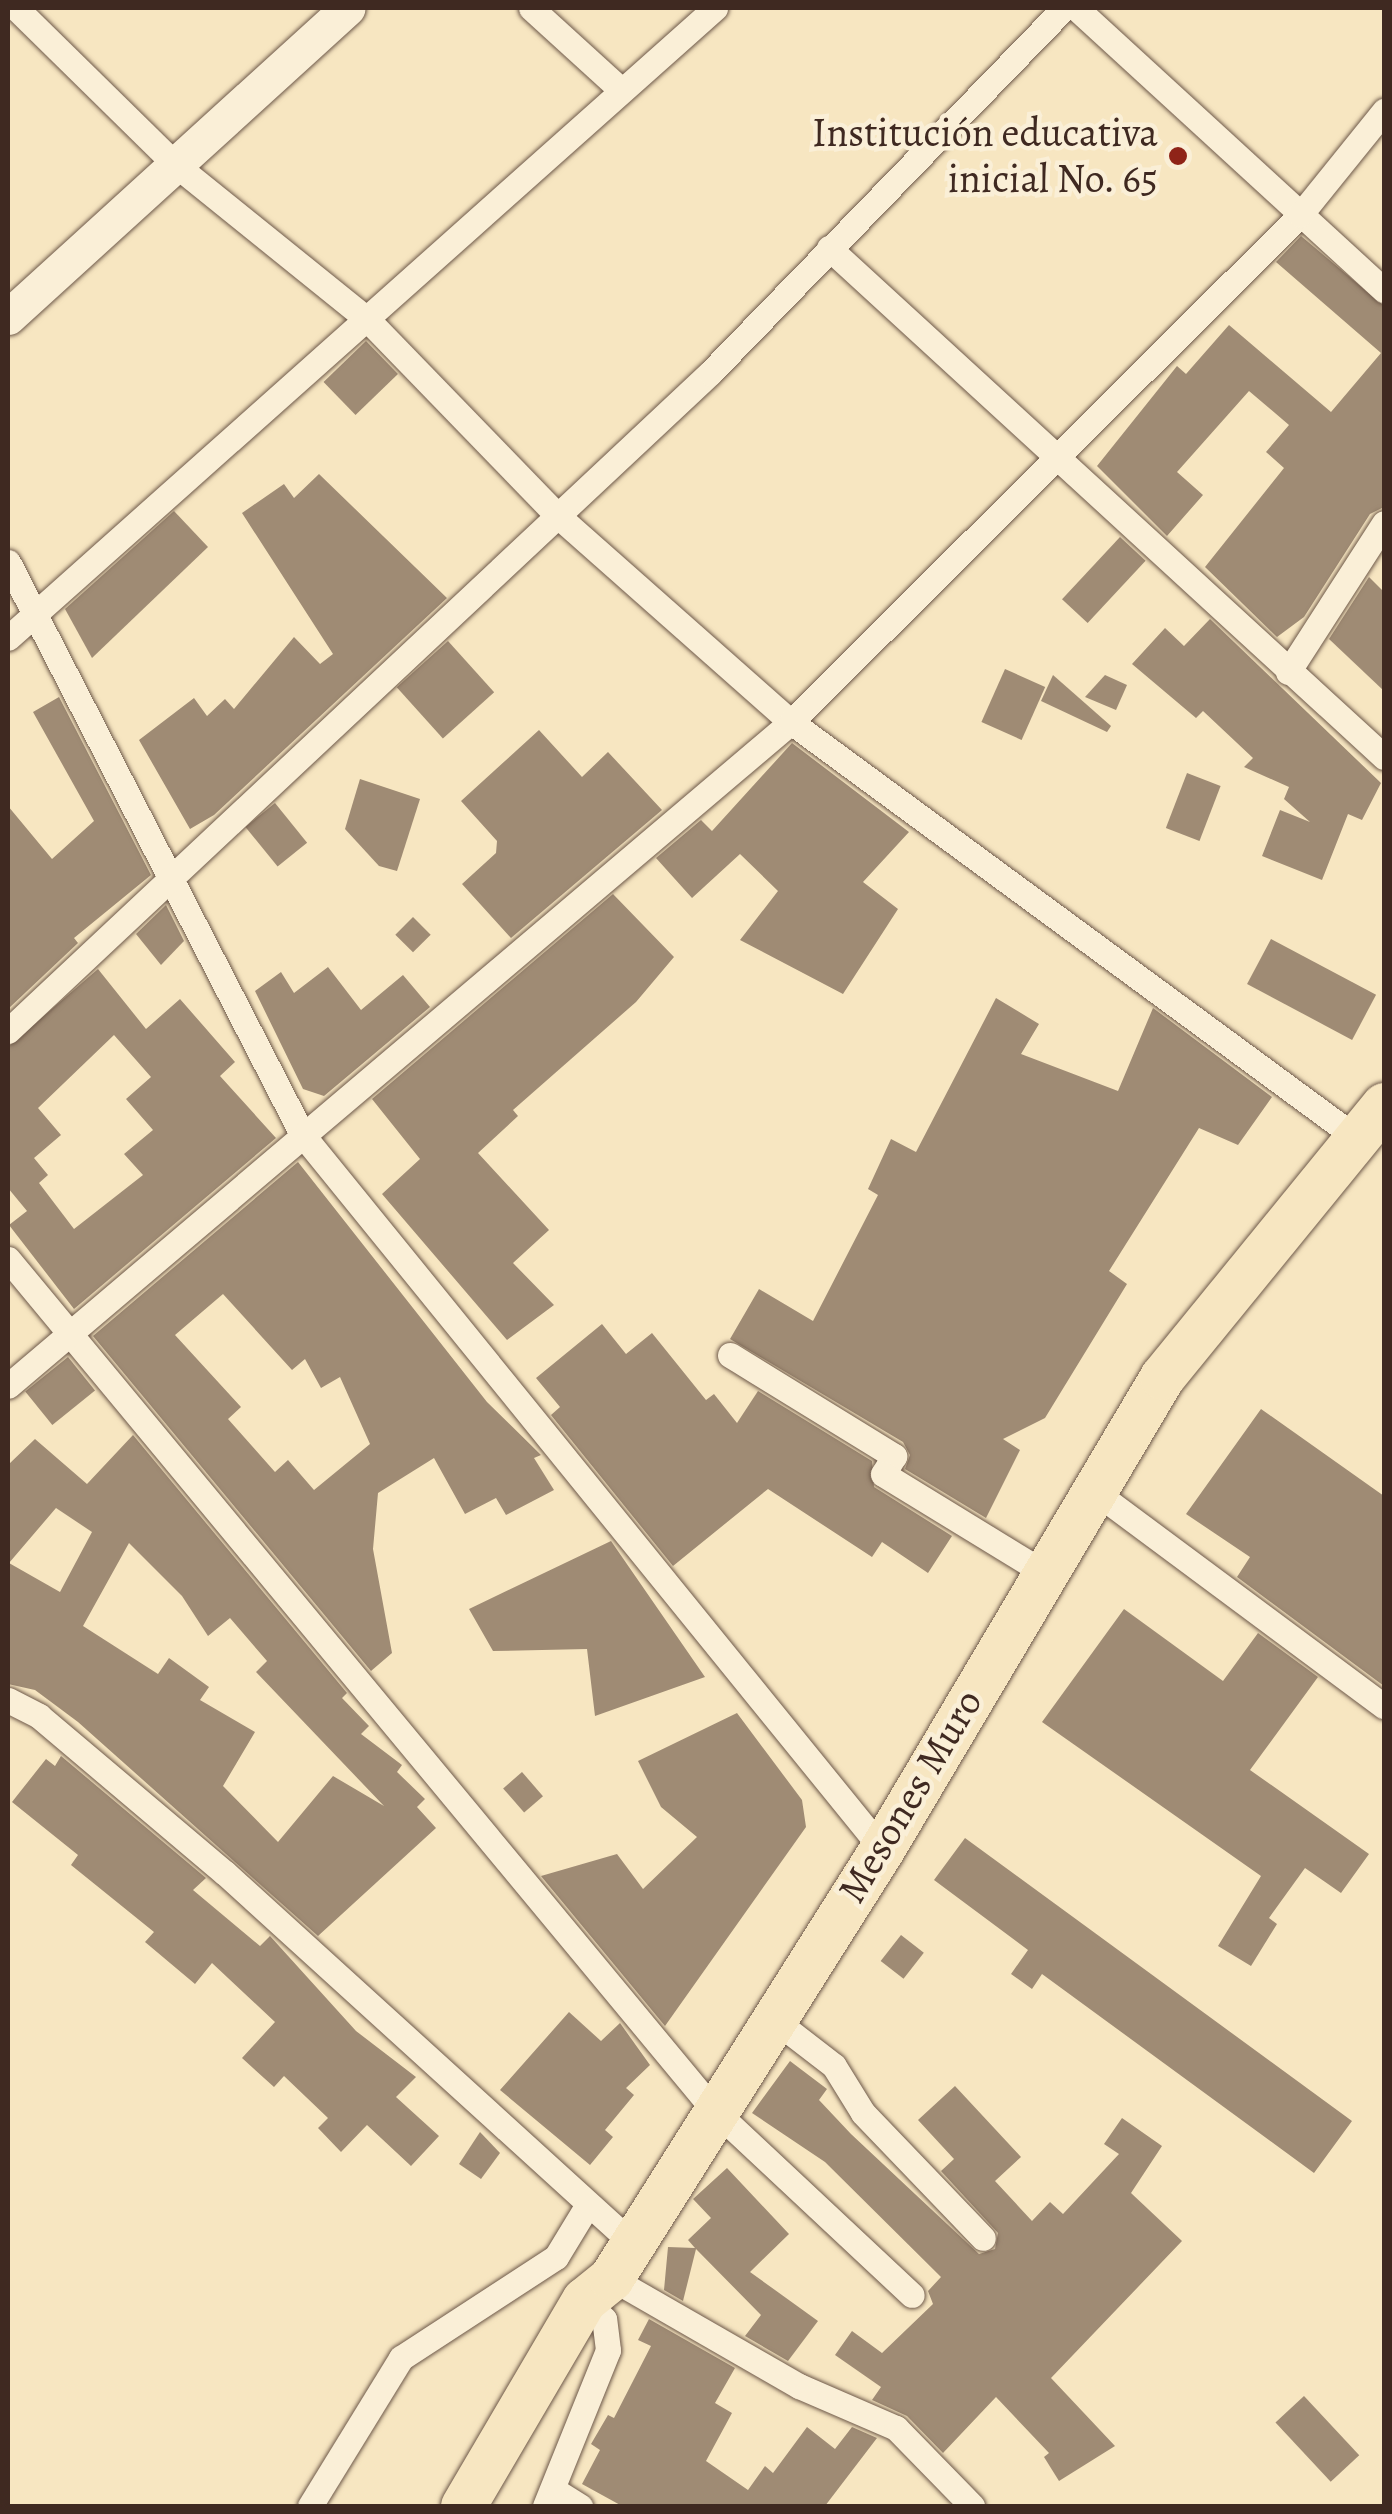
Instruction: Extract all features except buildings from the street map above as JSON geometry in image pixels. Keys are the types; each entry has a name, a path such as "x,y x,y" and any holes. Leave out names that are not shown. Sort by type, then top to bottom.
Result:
{"highway":[{"name":"Mesones Muro","path":"464,2506 882,1849 1090,1488 1248,1264 1371,1122"}],"street":[{"path":"16,8 176,166 367,318 560,517 791,722 1371,1122"},
{"path":"8,318 347,8"},
{"path":"531,8 621,90"},
{"path":"8,638 715,8"},
{"path":"8,1031 173,872 560,517 1064,8"},
{"path":"1076,8 1384,290"},
{"path":"8,1386 791,722 1300,215 1384,111"},
{"path":"829,248 1053,461 1384,757"},
{"path":"1288,672 1384,523"},
{"path":"8,562 173,872 302,1134 882,1849"},
{"path":"8,1259 66,1338 713,2110 912,2295"},
{"path":"730,1356 894,1456 883,1474 1042,1572"},
{"path":"1090,1488 1384,1706"},
{"path":"8,1700 39,1716 225,1874 587,2206 609,2273 604,2319 608,2350 549,2498 580,2506"},
{"path":"772,2018 834,2066 863,2113 982,2238"},
{"path":"310,2506 402,2358 556,2257 587,2206"},
{"path":"609,2273 798,2386 896,2428 972,2506"}],"place":[{"name":"Institución educativa inicial No. 65","path":"1178,156"}]}
